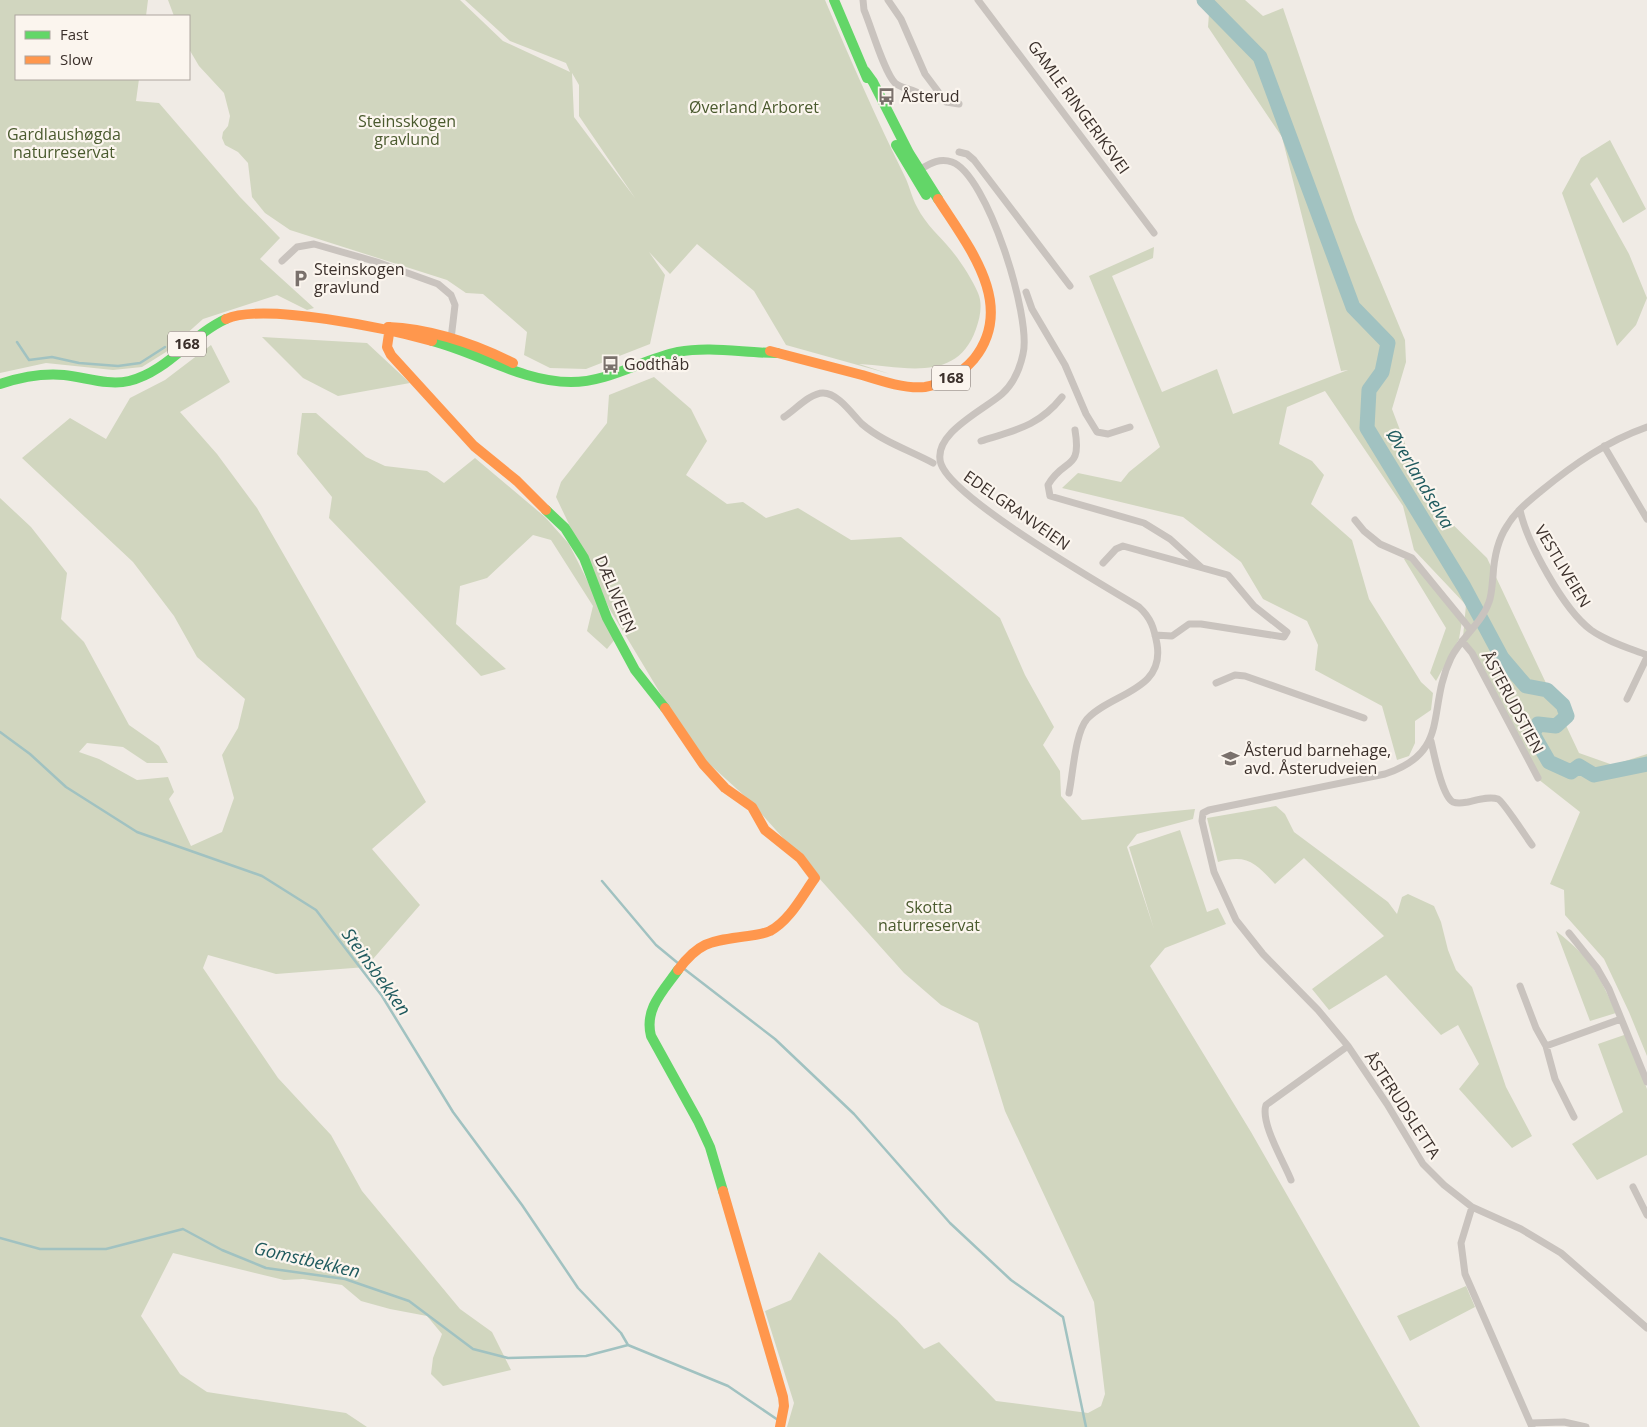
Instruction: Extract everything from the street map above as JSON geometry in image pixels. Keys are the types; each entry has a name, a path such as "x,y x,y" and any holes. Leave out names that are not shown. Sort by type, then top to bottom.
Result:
{"main road":[{"name":"168","path":"0,384 24,377 51,374 110,382 130,380 154,370 209,326 224,318 242,313 271,312 450,341 536,375 571,382 588,381 611,374 628,363 650,354 690,343 726,343 777,353 890,383 913,387 934,385 946,381 968,366 981,350 988,336 992,319 991,299 979,263 952,225 936,208 881,115 865,71 834,0"},
{"name":"DÆLIVEIEN","path":"389,330 387,347 403,369 474,446 518,481 553,515 573,539 584,558 607,618 625,653 635,670 671,715 703,764 725,788 752,807 766,830 800,858 815,878 785,920 772,930 763,934 708,942 690,954 652,1006 648,1025 651,1036 667,1068 698,1121 719,1174 783,1397 783,1415 780,1427"}],"street":[{"path":"863,0 864,10 894,82 899,86 916,90 923,96"},
{"path":"888,0 901,19 931,84 946,102 959,104"},
{"name":"GAMLE RINGERIKSVEI","path":"978,0 1154,233"},
{"path":"959,152 967,154 974,160 1070,286"},
{"name":"EDELGRANVEIEN","path":"916,172 932,162 946,161 959,165 970,177 1004,247 1018,294 1026,344 1021,363 1013,380 1003,393 948,436 942,447 940,462 948,478 969,496 1025,536 1139,607 1153,624 1155,635"},
{"path":"282,261 297,247 314,244 428,279 451,294 456,313 450,341"},
{"path":"1026,292 1032,309 1065,365 1086,414 1097,432 1108,434 1130,427"},
{"path":"784,418 817,394 826,393 836,398 863,425 887,442 933,463"},
{"path":"981,441 1039,421 1062,396"},
{"path":"1532,845 1518,827 1506,806 1499,799 1484,798 1460,804 1451,801 1445,792 1431,741 1440,686 1453,656 1470,629 1486,609 1491,596 1497,546 1508,523 1520,510 1572,466 1604,446 1647,426"},
{"path":"1075,430 1078,448 1074,462 1051,479 1048,490 1050,496 1144,523 1170,540 1205,570"},
{"path":"1604,446 1647,519"},
{"name":"VESTLIVEIEN","path":"1520,510 1528,538 1568,606 1579,619 1607,639 1647,656 1627,699"},
{"path":"1355,520 1364,531 1380,544 1412,558 1470,629"},
{"path":"1069,793 1080,732 1086,720 1138,687 1151,676 1159,656 1155,635 1172,636 1189,624 1201,624 1284,637 1287,632 1286,628 1254,606 1228,575 1123,546 1116,549 1103,563"},
{"name":"ÅSTERUDSTIEN","path":"1462,641 1472,653 1538,778"},
{"path":"1216,684 1236,675 1245,676 1364,718"},
{"name":"ÅSTERUDSLETTA","path":"1431,741 1421,755 1409,764 1385,774 1203,813 1202,822 1214,872 1236,920 1263,954 1318,1010 1348,1046 1387,1104 1423,1164 1444,1185 1472,1207 1521,1229 1561,1253 1647,1328"},
{"path":"1569,933 1597,968 1621,1018 1647,1082"},
{"path":"1520,986 1536,1028 1546,1046 1555,1079 1574,1117"},
{"path":"1546,1046 1621,1018"},
{"path":"1291,1180 1268,1129 1264,1112 1266,1106 1348,1046"},
{"path":"1632,1187 1647,1215"},
{"path":"1472,1207 1460,1243 1465,1274 1531,1425 1564,1422 1586,1427"}],"green space":[{"name":"Gardlaushøgda naturreservat","path":"0,0 148,0 146,15 15,15 15,80 139,80 136,101 159,103 240,197 280,238 260,259 314,308 307,310 277,295 203,319 166,352 142,367 113,370 46,363 0,373"},
{"path":"168,0 460,0 503,41 570,72 566,63 510,41 465,0 825,0 917,207 970,276 980,302 979,320 967,346 956,358 942,365 910,368 859,364 890,374 786,345 754,291 697,244 670,274 649,252 665,275 650,344 586,369 550,368 524,355 527,332 483,294 466,293 447,280 290,230 265,213 252,197 248,163 238,152 225,145 222,138 223,132 228,126 230,116 224,93 199,66 190,51 190,15 174,15","holes":["572,73 579,85 579,116 635,198 574,117"]},
{"path":"1210,0 1245,0 1263,16 1283,8 1355,220 1405,340 1406,362 1392,409 1406,446 1441,513 1487,558 1579,753 1613,765 1647,754 1647,1056 1604,959 1565,915 1564,890 1550,884 1580,812 1538,779 1463,637 1466,605 1414,550 1403,506 1325,391 1287,407 1279,444 1312,461 1324,475 1311,504 1352,540 1369,599 1421,682 1433,693 1431,710 1415,721 1415,743 1409,756 1397,760 1382,706 1315,670 1318,645 1307,621 1263,599 1241,562 1183,517 1062,488 1078,473 1121,482 1129,472 1160,447 1089,276 1154,247 1153,258 1112,276 1162,392 1217,369 1233,414 1348,370 1341,371 1282,137 1208,27"},
{"path":"1610,140 1646,209 1623,223 1597,177 1590,184 1629,254 1647,298 1636,325 1617,346 1562,193 1581,158"},
{"path":"262,337 367,343 410,383 338,396 303,378"},
{"path":"211,345 230,382 180,412 217,454 257,508 426,802 372,849 420,905 366,967 276,974 208,955 203,968 278,1078 331,1135 362,1191 460,1309 492,1332 511,1370 443,1386 431,1374 433,1358 442,1334 427,1316 361,1301 342,1285 303,1279 284,1280 173,1253 141,1316 180,1374 207,1392 346,1413 367,1427 0,1427 0,498 31,527 67,573 61,619 84,642 129,725 159,746 168,763 147,763 123,747 87,743 79,752 99,759 137,780 168,777 174,792 169,799 191,846 222,832 234,798 222,755 238,728 245,699 197,657 174,616 133,562 22,458 70,418 106,439 130,398 165,380"},
{"name":"Skotta naturreservat","path":"654,377 691,409 707,441 686,475 727,504 743,502 766,518 798,508 851,540 901,537 1000,618 1025,675 1054,727 1043,745 1060,771 1061,796 1082,820 1195,809 1193,819 1137,834 1127,847 1154,929 1129,847 1180,830 1207,912 1218,908 1226,924 1165,948 1150,966 1251,1132 1420,1427 787,1427 794,1403 765,1311 791,1300 819,1252 897,1320 924,1349 939,1342 996,1401 1088,1413 1101,1406 1105,1394 1094,1302 1005,1111 978,1023 941,1005 904,973 748,799 695,751 609,608 556,497 561,482 607,423 609,395"},
{"path":"302,413 316,413 366,457 385,466 427,471 444,483 475,458 545,517 569,544 616,638 607,649 587,631 593,606 551,540 533,535 487,578 460,586 456,624 506,669 481,676 329,518 332,497 297,454"},
{"path":"1407,557 1462,621 1459,639 1436,681 1430,673 1446,628 1404,559"},
{"path":"1276,806 1285,814 1294,832 1388,902 1397,914 1402,897 1408,894 1434,906 1456,970 1472,987 1506,1087 1532,1136 1512,1148 1459,1089 1479,1064 1458,1025 1441,1035 1386,975 1329,1010 1312,989 1384,936 1304,858 1275,884 1250,862 1237,859 1218,862 1207,818"},
{"path":"1556,931 1577,949 1592,967 1599,977 1616,1013 1590,1021"},
{"path":"1627,1034 1647,1089 1647,1155 1597,1180 1572,1144 1623,1112 1598,1044"},
{"path":"1466,1286 1475,1307 1410,1341 1397,1316"}],"waterway":[{"name":"Øverlandselva","path":"1204,0 1260,57 1353,307 1388,343 1382,372 1369,390 1367,428 1464,587 1502,658 1526,686 1547,690 1563,705 1567,716 1556,726 1538,724 1533,734 1549,762 1571,772 1579,766 1594,775 1647,764"},
{"path":"17,342 29,360 52,357 79,363 118,366 140,363 165,347"},
{"name":"Steinsbekken","path":"0,732 30,754 66,787 137,832 262,876 316,910 382,996 453,1112 522,1205 578,1288 621,1333 628,1345"},
{"path":"602,881 656,945 679,964"},
{"path":"683,968 775,1039 854,1114 950,1223 1011,1280 1063,1317 1086,1427"},
{"name":"Gomstbekken","path":"0,1238 40,1249 106,1249 183,1229 222,1250 266,1268 345,1279 409,1301 473,1349 508,1358 586,1356 628,1345"},
{"path":"628,1345 728,1386 778,1420"}],"traffic: fast":[{"path":"834,0 867,78"},
{"path":"865,71 873,82 909,153 938,199"},
{"path":"896,145 926,195"},
{"path":"0,384 40,375 64,375 105,382 129,381 155,370 201,334 226,319"},
{"path":"432,341 518,372 553,381 571,382 612,375 664,356 690,350 777,353"},
{"path":"546,510 565,528 584,558 607,618 635,670 665,708"},
{"path":"678,970 656,1001 650,1017 651,1036 698,1121 710,1147 723,1191"}],"traffic: slow":[{"path":"770,351 909,387 925,387 945,381 969,364 986,339 991,318 989,297 983,276 974,256 938,199"},
{"path":"226,319 244,315 297,315 358,324 432,341"},
{"path":"388,327 405,328 452,338 483,349 513,363"},
{"path":"390,327 387,347 391,355 474,446 517,481 546,510"},
{"path":"665,708 703,764 725,788 752,807 765,830 800,858 815,878 784,921 770,931 708,944 693,953 678,970"},
{"path":"723,1191 783,1397 784,1406 780,1427"}],"place":[{"name":"Åsterud","path":"887,96"},
{"name":"Steinskogen gravlund","path":"300,278"},
{"name":"Godthåb","path":"610,364"},
{"name":"Åsterud barnehage, avd. Åsterudveien","path":"1230,759"}],"park label":[{"name":"Øverland Arboret","path":"754,107"},
{"name":"Steinsskogen gravlund","path":"407,130"}]}
